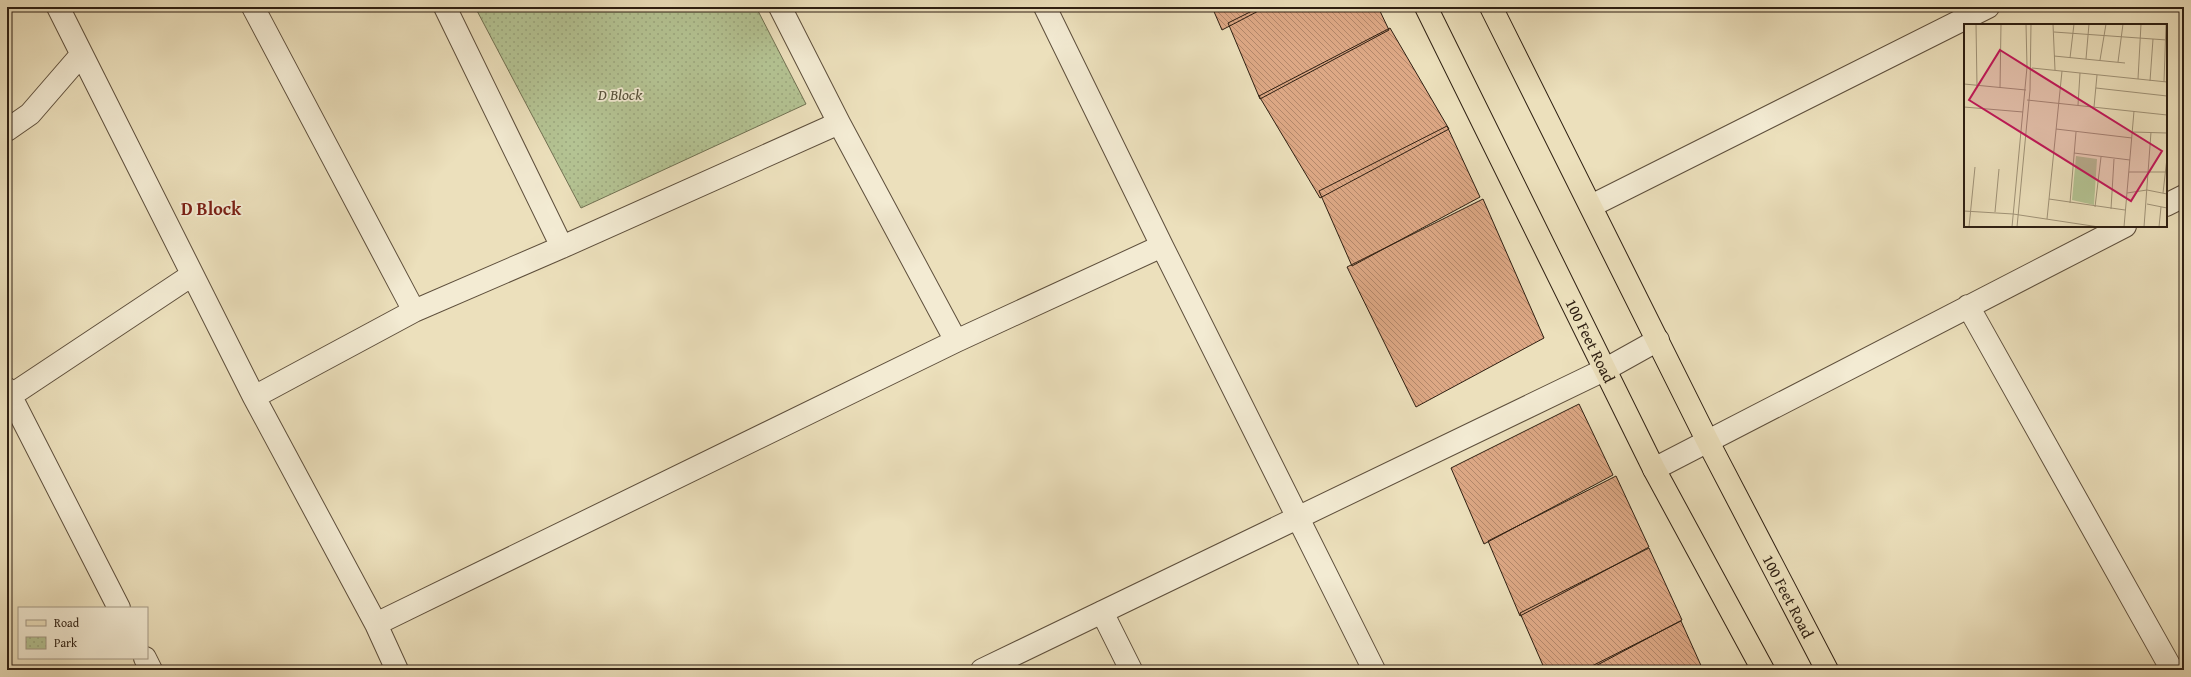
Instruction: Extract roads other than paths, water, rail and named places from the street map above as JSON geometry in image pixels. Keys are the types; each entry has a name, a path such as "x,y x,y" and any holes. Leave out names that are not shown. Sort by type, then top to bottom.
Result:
{"main road":[{"name":"100 Feet Road","path":"1426,7 1606,369 1654,469 1763,670"},
{"name":"100 Feet Road","path":"1491,7 1707,440 1826,670"}],"street":[{"path":"58,7 254,397 376,624 397,670"},
{"path":"253,7 414,311"},
{"path":"445,7 562,247"},
{"path":"780,7 839,123 956,341"},
{"path":"1045,7 1162,246 1374,670"},
{"path":"1591,206 1988,7"},
{"path":"7,130 30,114 81,55"},
{"path":"254,397 414,311 562,247 839,123"},
{"path":"2167,204 2184,196"},
{"path":"1654,469 1707,440 2123,227"},
{"path":"376,624 956,341 1162,246"},
{"path":"118,607 8,394 192,275"},
{"path":"1968,306 2172,670"},
{"path":"982,670 1606,369 1658,340"},
{"path":"1102,612 1131,670"},
{"path":"146,659 151,670"}],"district":[{"name":"D Block","path":"211,209"}]}
